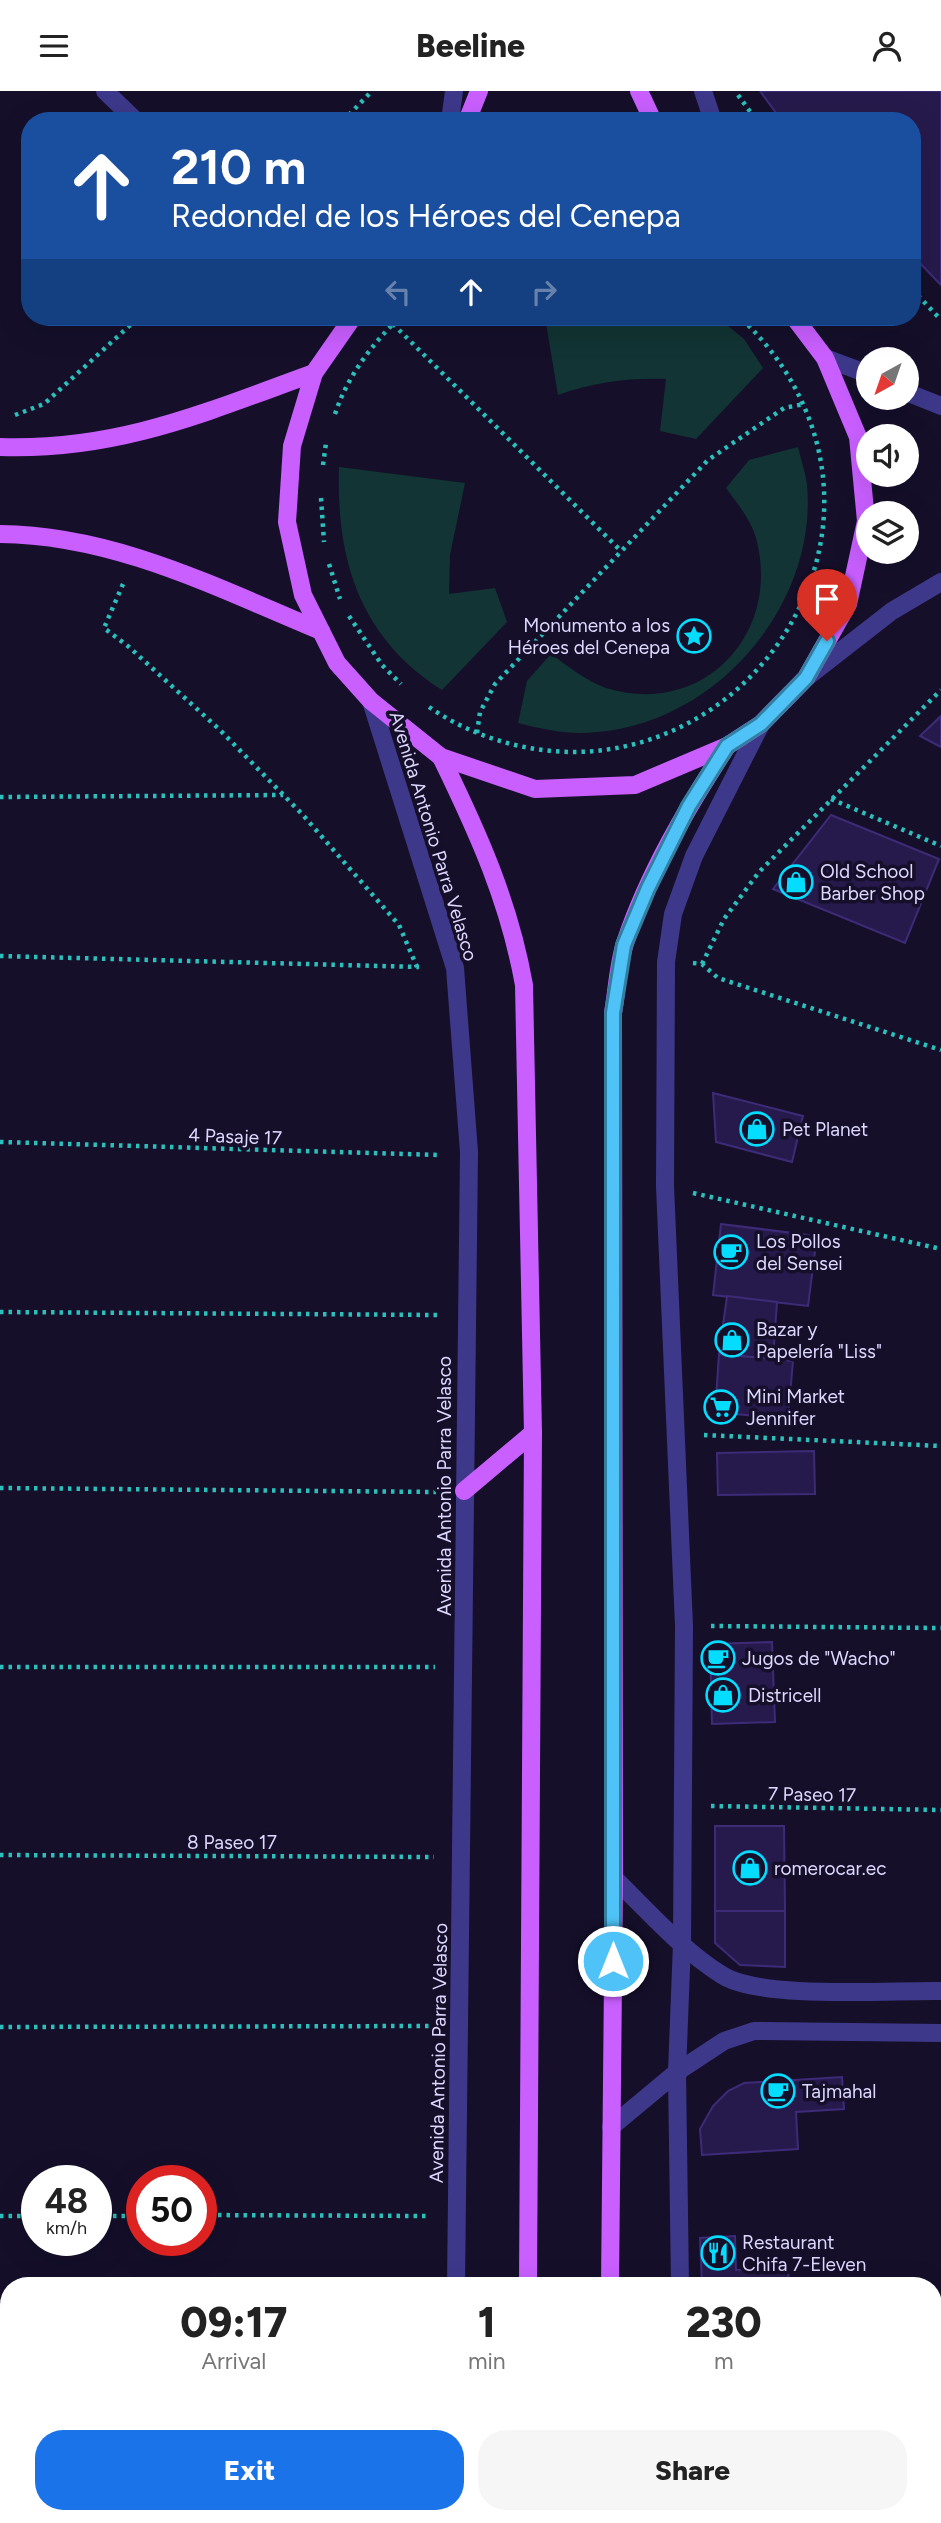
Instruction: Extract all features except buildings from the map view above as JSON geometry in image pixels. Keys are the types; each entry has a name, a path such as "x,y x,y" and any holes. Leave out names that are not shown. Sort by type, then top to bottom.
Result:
{"main road":[{"path":"471,112 479,91"},
{"path":"639,91 649,112"},
{"path":"341,326 314,373 292,446 287,522 303,595 337,663 370,701 441,757 535,789 635,785 727,746 761,724 806,678 848,604 866,521 858,436 825,358 801,326"},
{"path":"0,447 32,448 101,441 159,429 314,373"},
{"path":"0,534 34,534 90,543 134,556 169,567 321,631"},
{"path":"610,2277 614,1878 613,1013 624,945 648,888 689,806 727,746"},
{"name":"Avenida Antonio Parra Velasco","path":"441,757 495,877 514,930 524,985 533,1433 528,2277"},
{"path":"464,1491 533,1433"}],"street":[{"path":"105,91 127,112"},
{"path":"451,112 454,91"},
{"path":"703,91 710,112"},
{"path":"825,358 856,370"},
{"path":"919,397 941,406"},
{"path":"806,678 892,611 941,582"},
{"name":"Avenida Antonio Parra Velasco","path":"370,701 455,968 469,1152 464,1491 463,1858 456,2277"},
{"path":"680,2277 677,2072 682,1943 684,1626 665,1186 666,962 673,914 694,856 761,724"},
{"path":"614,1878 682,1943 724,1977 771,1990 941,1990"},
{"path":"611,2127 677,2072 724,2041 754,2031 941,2033"}],"path":[{"path":"352,112 372,91"},
{"path":"736,91 751,112"},
{"path":"921,299 941,320"},
{"path":"13,416 44,404 129,326"},
{"path":"334,418 356,370 391,326"},
{"path":"395,326 621,551"},
{"path":"421,700 477,733 515,745 554,752 608,750 670,733 705,715 737,692 764,664 788,632 805,597 817,559 823,520 823,481 804,404 785,369 749,326"},
{"path":"477,733 480,712 495,684 708,460 784,408 804,404"},
{"path":"322,469 330,430"},
{"path":"321,495 326,550"},
{"path":"134,556 104,628 130,647 210,721 284,795 399,925 417,967"},
{"path":"328,560 340,597 358,633 382,665 410,693"},
{"path":"702,964 724,919 758,872 941,690"},
{"path":"0,797 284,795"},
{"path":"831,799 941,846"},
{"path":"0,956 455,968"},
{"path":"666,962 702,964 718,978 941,1050"},
{"name":"4 Pasaje 17","path":"0,1142 426,1157 469,1152"},
{"path":"665,1186 941,1249"},
{"path":"0,1312 419,1313 466,1316"},
{"path":"676,1434 941,1446"},
{"path":"0,1488 464,1491"},
{"path":"684,1626 941,1628"},
{"path":"0,1667 464,1667"},
{"name":"7 Paseo 17","path":"683,1806 941,1810"},
{"name":"8 Paseo 17","path":"0,1855 463,1858"},
{"path":"0,2027 460,2027"},
{"path":"217,2215 456,2217"},
{"path":"0,2216 21,2216"}],"green space":[{"path":"546,326 728,326 744,339 763,368 696,439 660,431 666,379 611,382 558,395"},
{"path":"798,447 807,484 806,529 796,572 777,613 751,650 719,681 682,706 641,723 577,733 518,723 527,681 551,654 599,685 641,694 674,691 703,679 727,660 746,636 757,606 761,573 754,531 726,488 749,460"},
{"path":"339,467 465,483 450,555 449,594 495,588 507,622 442,690 414,669 391,646 373,621 359,594 342,534"}],"place":[{"name":"Monumento a los Héroes del Cenepa","path":"694,636"},
{"name":"Old School Barber Shop","path":"796,882"},
{"name":"Pet Planet","path":"757,1129"},
{"name":"Los Pollos del Sensei","path":"731,1252"},
{"name":"Bazar y Papelería \"Liss\"","path":"732,1340"},
{"name":"Mini Market Jennifer","path":"721,1407"},
{"name":"Jugos de \"Wacho\"","path":"718,1658"},
{"name":"Districell","path":"723,1695"},
{"name":"romerocar.ec","path":"750,1868"},
{"name":"Tajmahal","path":"778,2091"},
{"name":"Restaurant Chifa 7-Eleven","path":"718,2253"}],"route":[{"path":"613,1961 613,1013 624,945 648,888 689,806 727,746 761,724 806,678 827,641"}]}
